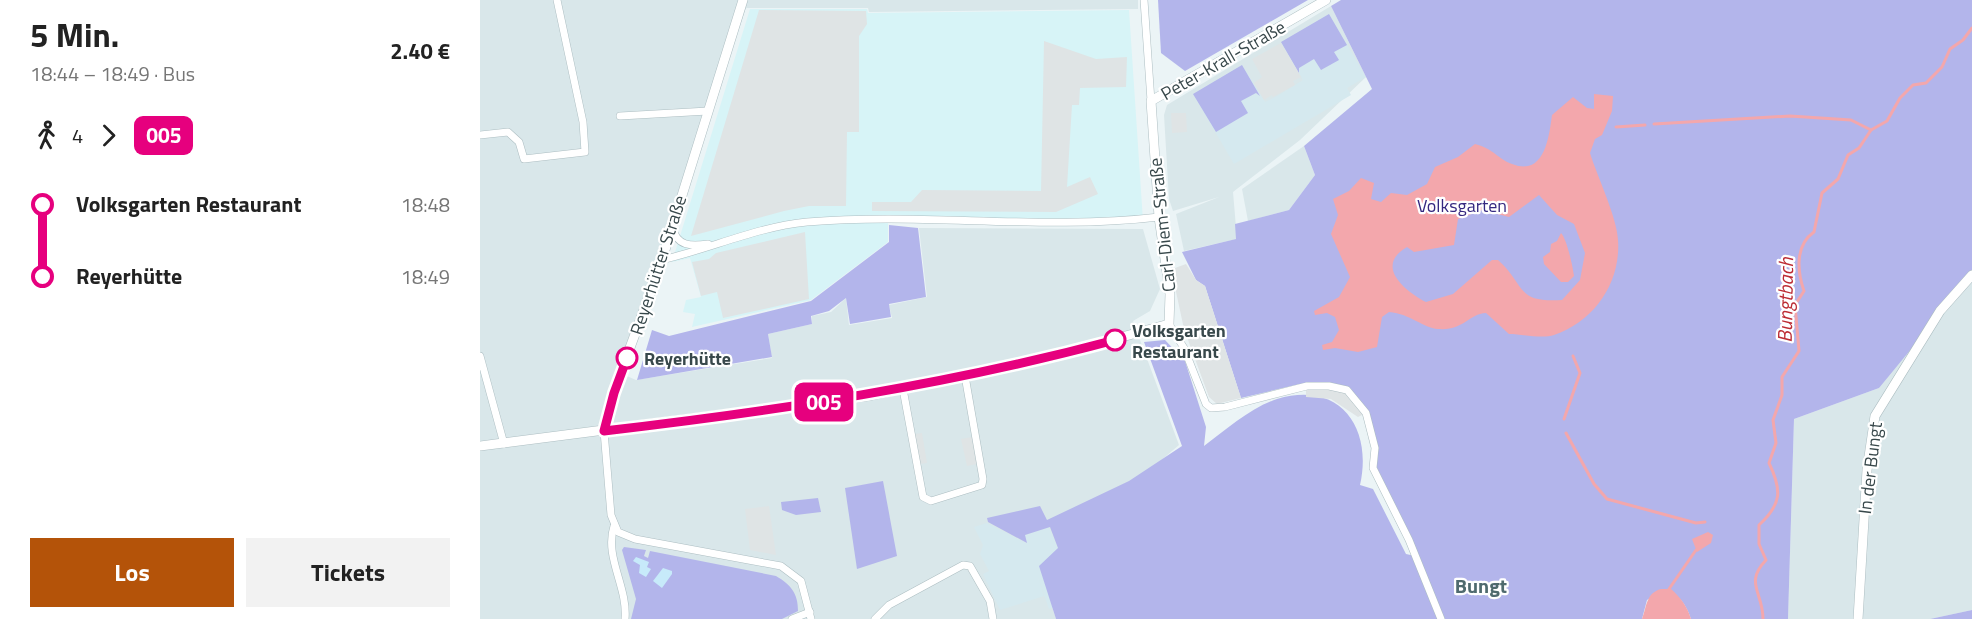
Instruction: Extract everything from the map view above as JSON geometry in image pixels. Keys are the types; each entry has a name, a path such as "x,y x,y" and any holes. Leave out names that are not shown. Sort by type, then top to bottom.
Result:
{"street":[{"path":"480,126 481,135 508,132 519,142 524,159 585,152 583,122 557,0"},
{"name":"Reyerhütter Straße","path":"625,619 626,608 610,548 614,526 604,431 614,393 661,260 743,0"},
{"name":"Carl-Diem-Straße","path":"1144,0 1159,217 1170,294 1169,324"},
{"name":"Peter-Krall-Straße","path":"1151,102 1326,0"},
{"path":"620,116 708,111"},
{"path":"661,260 717,243 801,223 853,219 1060,221 1159,217"},
{"path":"672,225 674,235 686,245 717,243"},
{"name":"In der Bungt","path":"1858,619 1867,470 1875,416 1941,311 1972,275"},
{"path":"480,446 779,409 903,389 1064,353 1169,324 1184,348 1206,404 1211,408 1225,407 1307,386 1329,386 1347,390 1366,413 1375,448 1373,468 1409,540 1441,619"},
{"path":"480,356 504,444"},
{"path":"903,389 923,497 931,501 982,485 983,479 965,376"},
{"path":"614,526 624,536 781,566 801,580 811,616 792,619"},
{"path":"875,619 889,605 963,566 970,566 978,576 990,601 993,619"},
{"path":"619,619 626,608"}],"shaded area":[{"path":"480,0 1138,0 1138,9 869,12 868,8 746,8 620,373 636,380 772,358 768,334 812,324 812,316 831,312 846,298 849,325 892,318 889,305 927,297 919,228 1143,229 1160,289 1150,311 1133,321 1179,445 1039,565 1056,619 480,619"},
{"path":"1331,6 1366,77 1300,140 1233,192 1237,239 1184,251 1176,214 1219,197 1173,211 1169,199 1164,115 1167,105"},
{"path":"750,9 867,9 868,13 1129,10 1143,221 888,222 888,242 811,300 692,327 695,314 683,312 686,300 701,297 690,258 672,262"},
{"path":"759,10 866,11 867,24 859,36 859,132 847,132 846,206 809,206 691,236"},
{"path":"1329,14 1366,77 1347,88 1351,95 1234,164 1193,94 1242,65 1265,102 1279,95 1303,80 1281,42"},
{"path":"1044,41 1096,59 1127,57 1126,87 1080,88 1079,105 1072,105 1067,187 1090,177 1098,194 1056,212 872,211 872,202 911,202 922,190 1041,191"},
{"path":"1281,43 1301,77 1293,81 1295,85 1264,100 1254,83 1262,77 1252,59"},
{"path":"1594,94 1613,96 1612,111 1602,135 1595,139 1590,153 1617,231 1618,256 1610,285 1593,310 1582,320 1554,335 1538,336 1509,334 1486,313 1454,327 1438,329 1404,315 1389,312 1382,317 1377,347 1358,352 1335,348 1323,350 1322,345 1332,342 1339,330 1335,317 1327,313 1315,315 1314,311 1339,297 1350,277 1331,234 1338,215 1333,199 1349,191 1361,178 1374,183 1371,199 1381,202 1391,193 1407,195 1427,184 1435,167 1458,157 1475,144 1512,164 1532,165 1538,160 1547,143 1552,115 1573,97 1587,108 1594,109","holes":["1539,195 1557,215 1574,224 1585,253 1580,280 1562,300 1536,299 1528,295 1498,260 1492,260 1453,294 1426,302 1402,285 1393,270 1393,262 1397,254 1407,247 1414,252 1454,245 1458,219 1482,210 1509,217"]},
{"path":"1171,113 1186,113 1187,132 1172,133"},
{"path":"1304,146 1315,175 1289,210 1248,221 1242,189"},
{"path":"805,232 809,299 723,318 717,292 701,296 692,262 709,259 716,253"},
{"path":"1561,233 1574,276 1568,282 1561,282 1544,264 1543,257 1550,252 1551,244 1557,241"},
{"path":"1186,264 1196,280 1205,286 1241,398 1217,404 1209,397 1184,329 1172,273 1175,268"},
{"path":"1972,282 1972,610 1930,619 1788,619 1794,419 1879,388 1893,363"},
{"path":"1306,386 1347,390 1366,413 1358,417 1331,399 1306,397"},
{"path":"922,433 927,463 920,464 915,434"},
{"path":"972,437 977,464 967,466 961,439"},
{"path":"769,506 776,555 750,550 745,509"},
{"path":"1101,517 1124,584 1049,609 1038,577 1044,596 1000,610 983,574 989,571 980,554 983,545 974,527 987,523 1026,543 1025,535 1049,527 1057,546"},
{"path":"1708,532 1713,535 1711,543 1697,552 1692,539"},
{"path":"1661,589 1671,589 1675,592 1686,606 1691,619 1642,619 1650,597"}],"green space":[{"path":"1158,0 1308,0 1185,71 1161,53"},
{"name":"Volksgarten","path":"1341,0 1972,0 1972,282 1968,280 1879,388 1794,419 1788,619 1691,619 1681,600 1664,589 1647,600 1642,619 1056,619 1039,566 1058,548 1050,527 1025,535 1027,543 988,522 987,518 1040,506 1047,520 1129,481 1182,446 1144,342 1165,340 1185,361 1206,427 1204,446 1248,413 1277,399 1299,395 1318,396 1334,403 1347,414 1356,428 1363,464 1360,485 1373,489 1406,554 1415,556 1373,468 1375,448 1366,413 1300,384 1241,398 1205,286 1196,280 1182,252 1236,239 1235,224 1289,210 1315,175 1304,146 1372,89 1331,6"},
{"path":"1329,14 1347,45 1334,52 1339,60 1321,70 1314,59 1299,68 1299,73 1281,42"},
{"path":"1242,65 1260,96 1256,93 1241,101 1248,113 1216,132 1193,94"},
{"path":"889,225 918,228 926,297 889,304 891,317 850,324 846,298 829,311 811,316 812,324 768,334 772,357 637,380 652,330 669,336 811,301 889,242"},
{"path":"883,481 897,556 857,569 845,488"},
{"path":"818,498 821,512 796,515 782,510 781,502"},
{"path":"624,547 646,550 644,556 648,558 650,551 776,576 793,590 797,599 798,611 782,619 631,619 636,599 622,550"},
{"path":"1972,610 1972,619 1930,619"}],"sand":[{"path":"636,557 649,562 647,567 651,569 646,577 639,573 640,565 633,561"},
{"path":"663,568 672,571 672,574 662,588 653,581"}],"waterway":[{"name":"Bungtbach","path":"1763,619 1755,582 1756,575 1766,560 1759,544 1759,525 1776,503 1778,489 1769,463 1776,443 1773,420 1782,395 1782,377 1799,351 1795,305 1804,291 1799,267 1803,244 1814,232 1822,193 1838,179 1848,155 1859,148 1871,130 1887,121 1900,98 1913,85 1926,83 1942,67 1950,49 1963,40 1972,28"},
{"path":"1654,124 1790,116 1851,120 1871,130"},
{"path":"1616,127 1645,125"},
{"path":"1564,419 1580,373 1573,356"},
{"path":"1566,433 1594,484 1607,499 1696,523 1705,522"},
{"path":"1669,589 1696,550"}],"bus line":[{"name":"005","path":"627,358 614,393 604,431 867,396 965,376 1115,340"}],"place":[{"name":"Volksgarten Restaurant","path":"1115,340"},
{"name":"Reyerhütte","path":"627,358"}],"district":[{"name":"Bungt","path":"1481,585"}]}
